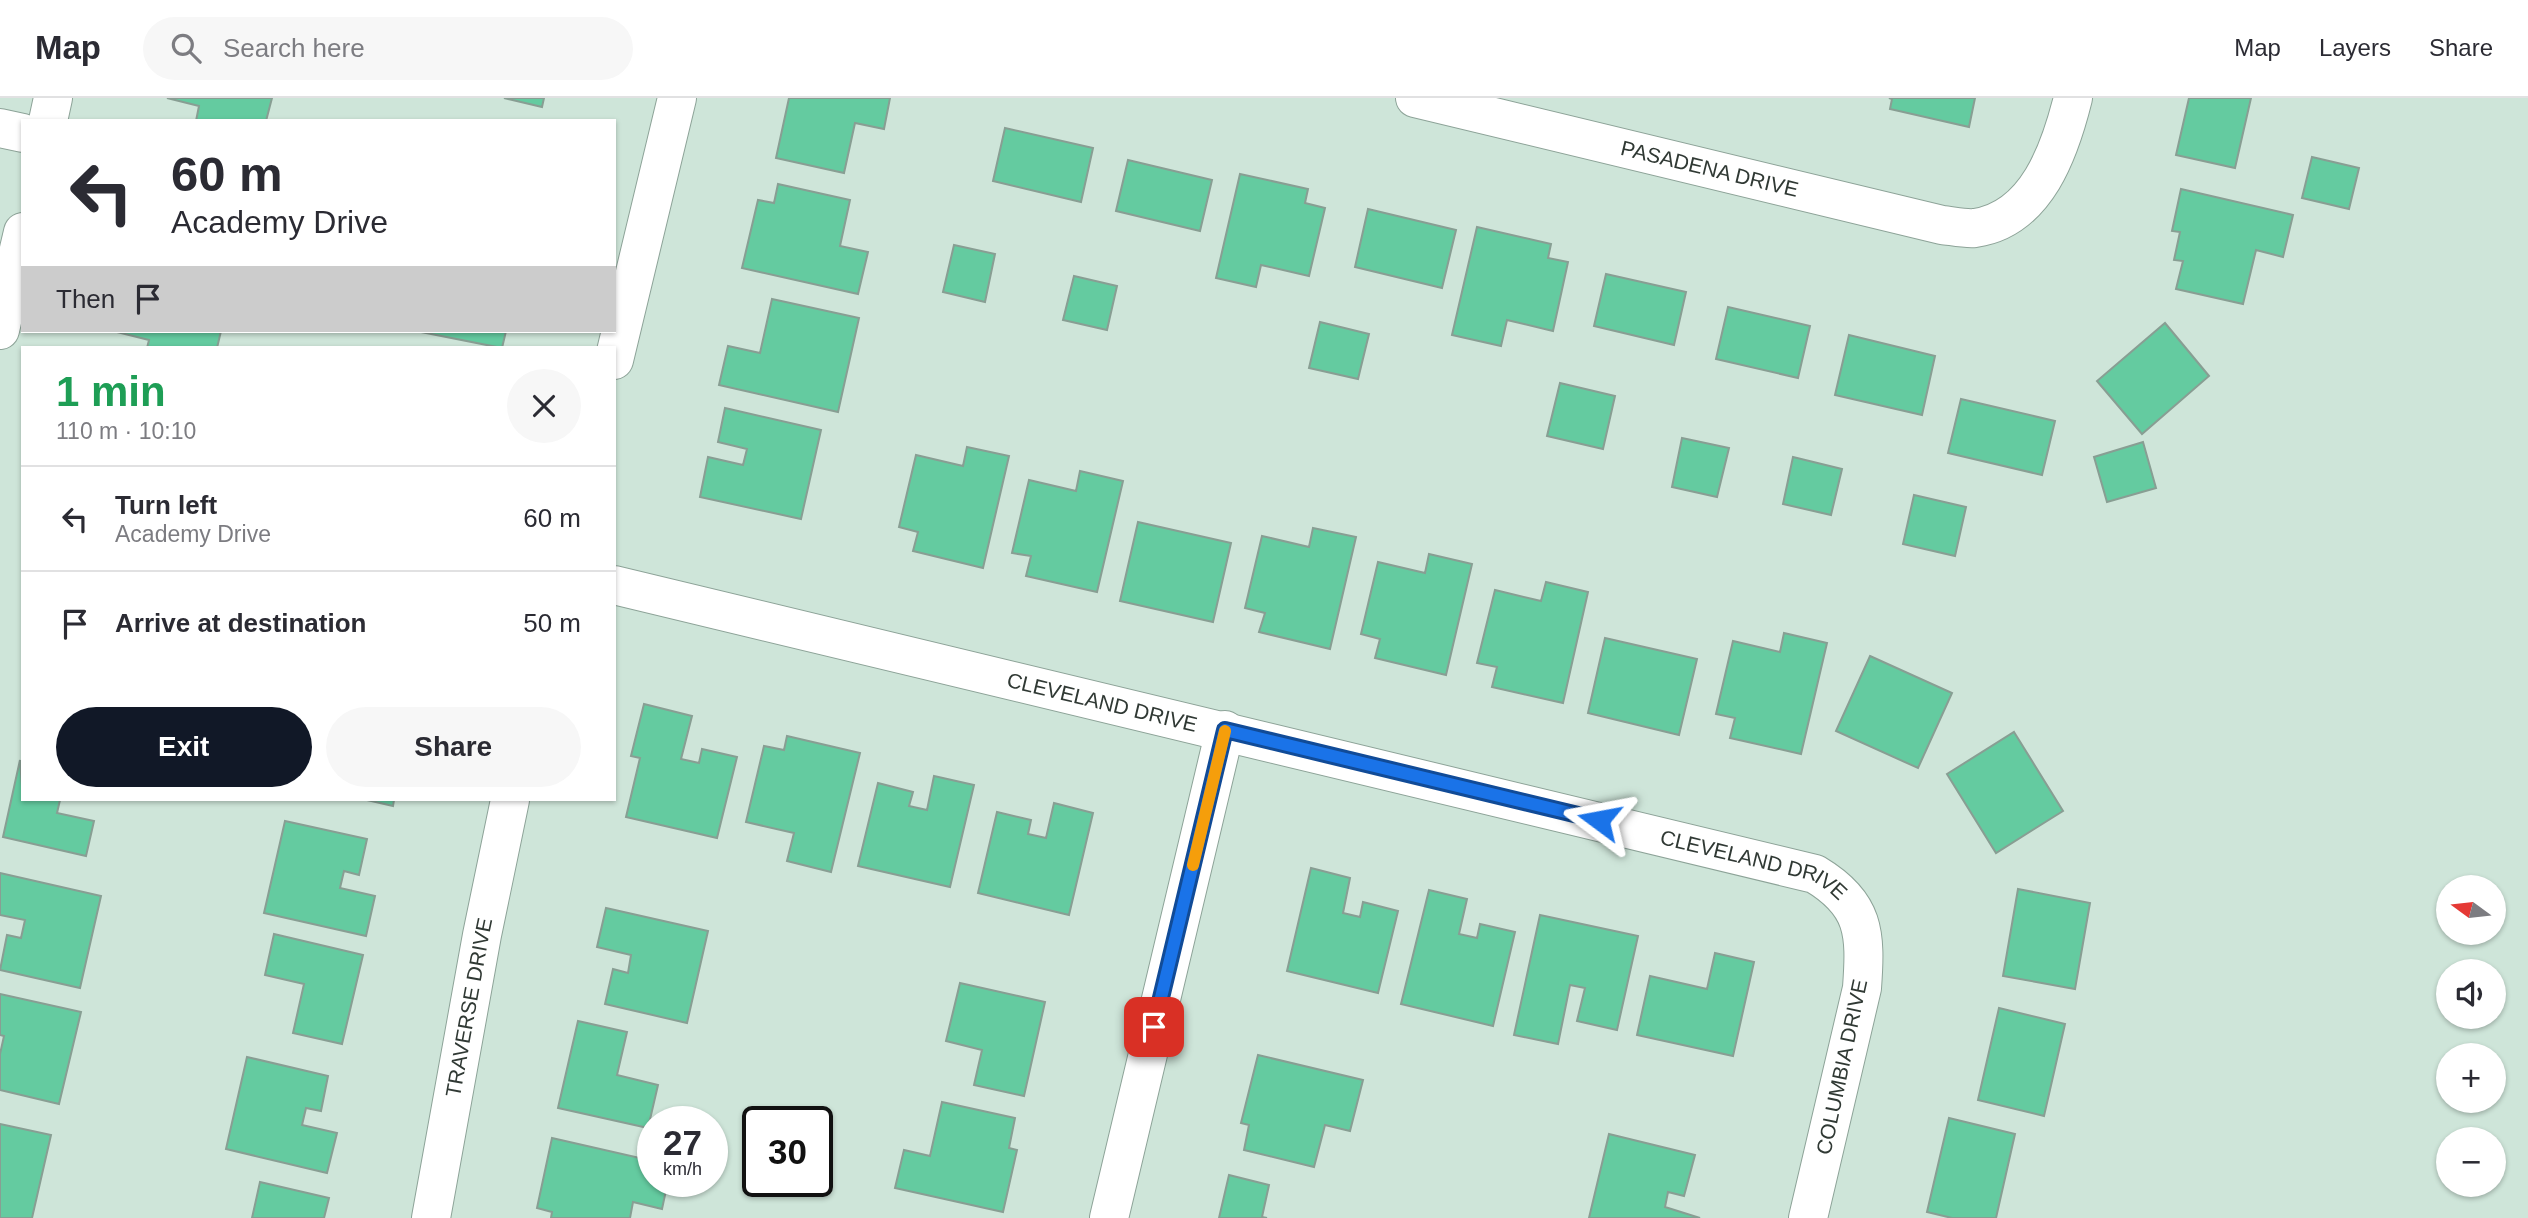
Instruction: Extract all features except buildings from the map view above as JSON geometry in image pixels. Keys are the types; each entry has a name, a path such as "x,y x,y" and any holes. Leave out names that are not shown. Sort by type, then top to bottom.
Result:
{"street":[{"path":"48,119 53,98"},
{"path":"616,352 677,98"},
{"name":"PASADENA DRIVE","path":"1415,98 1942,225 1974,228 2005,218 2030,197 2051,164 2073,98"},
{"path":"0,128 21,133"},
{"path":"0,330 21,241"},
{"name":"CLEVELAND DRIVE","path":"616,585 1815,874 1846,895 1858,915"},
{"path":"1109,1218 1225,730"},
{"name":"TRAVERSE DRIVE","path":"430,1218 482,935 510,801"},
{"name":"COLUMBIA DRIVE","path":"1808,1218 1862,988 1864,951 1858,915"}],"slow traffic":[{"path":"1193,865 1225,731"}],"route":[{"path":"1154,1027 1225,730 1599,820"}]}
